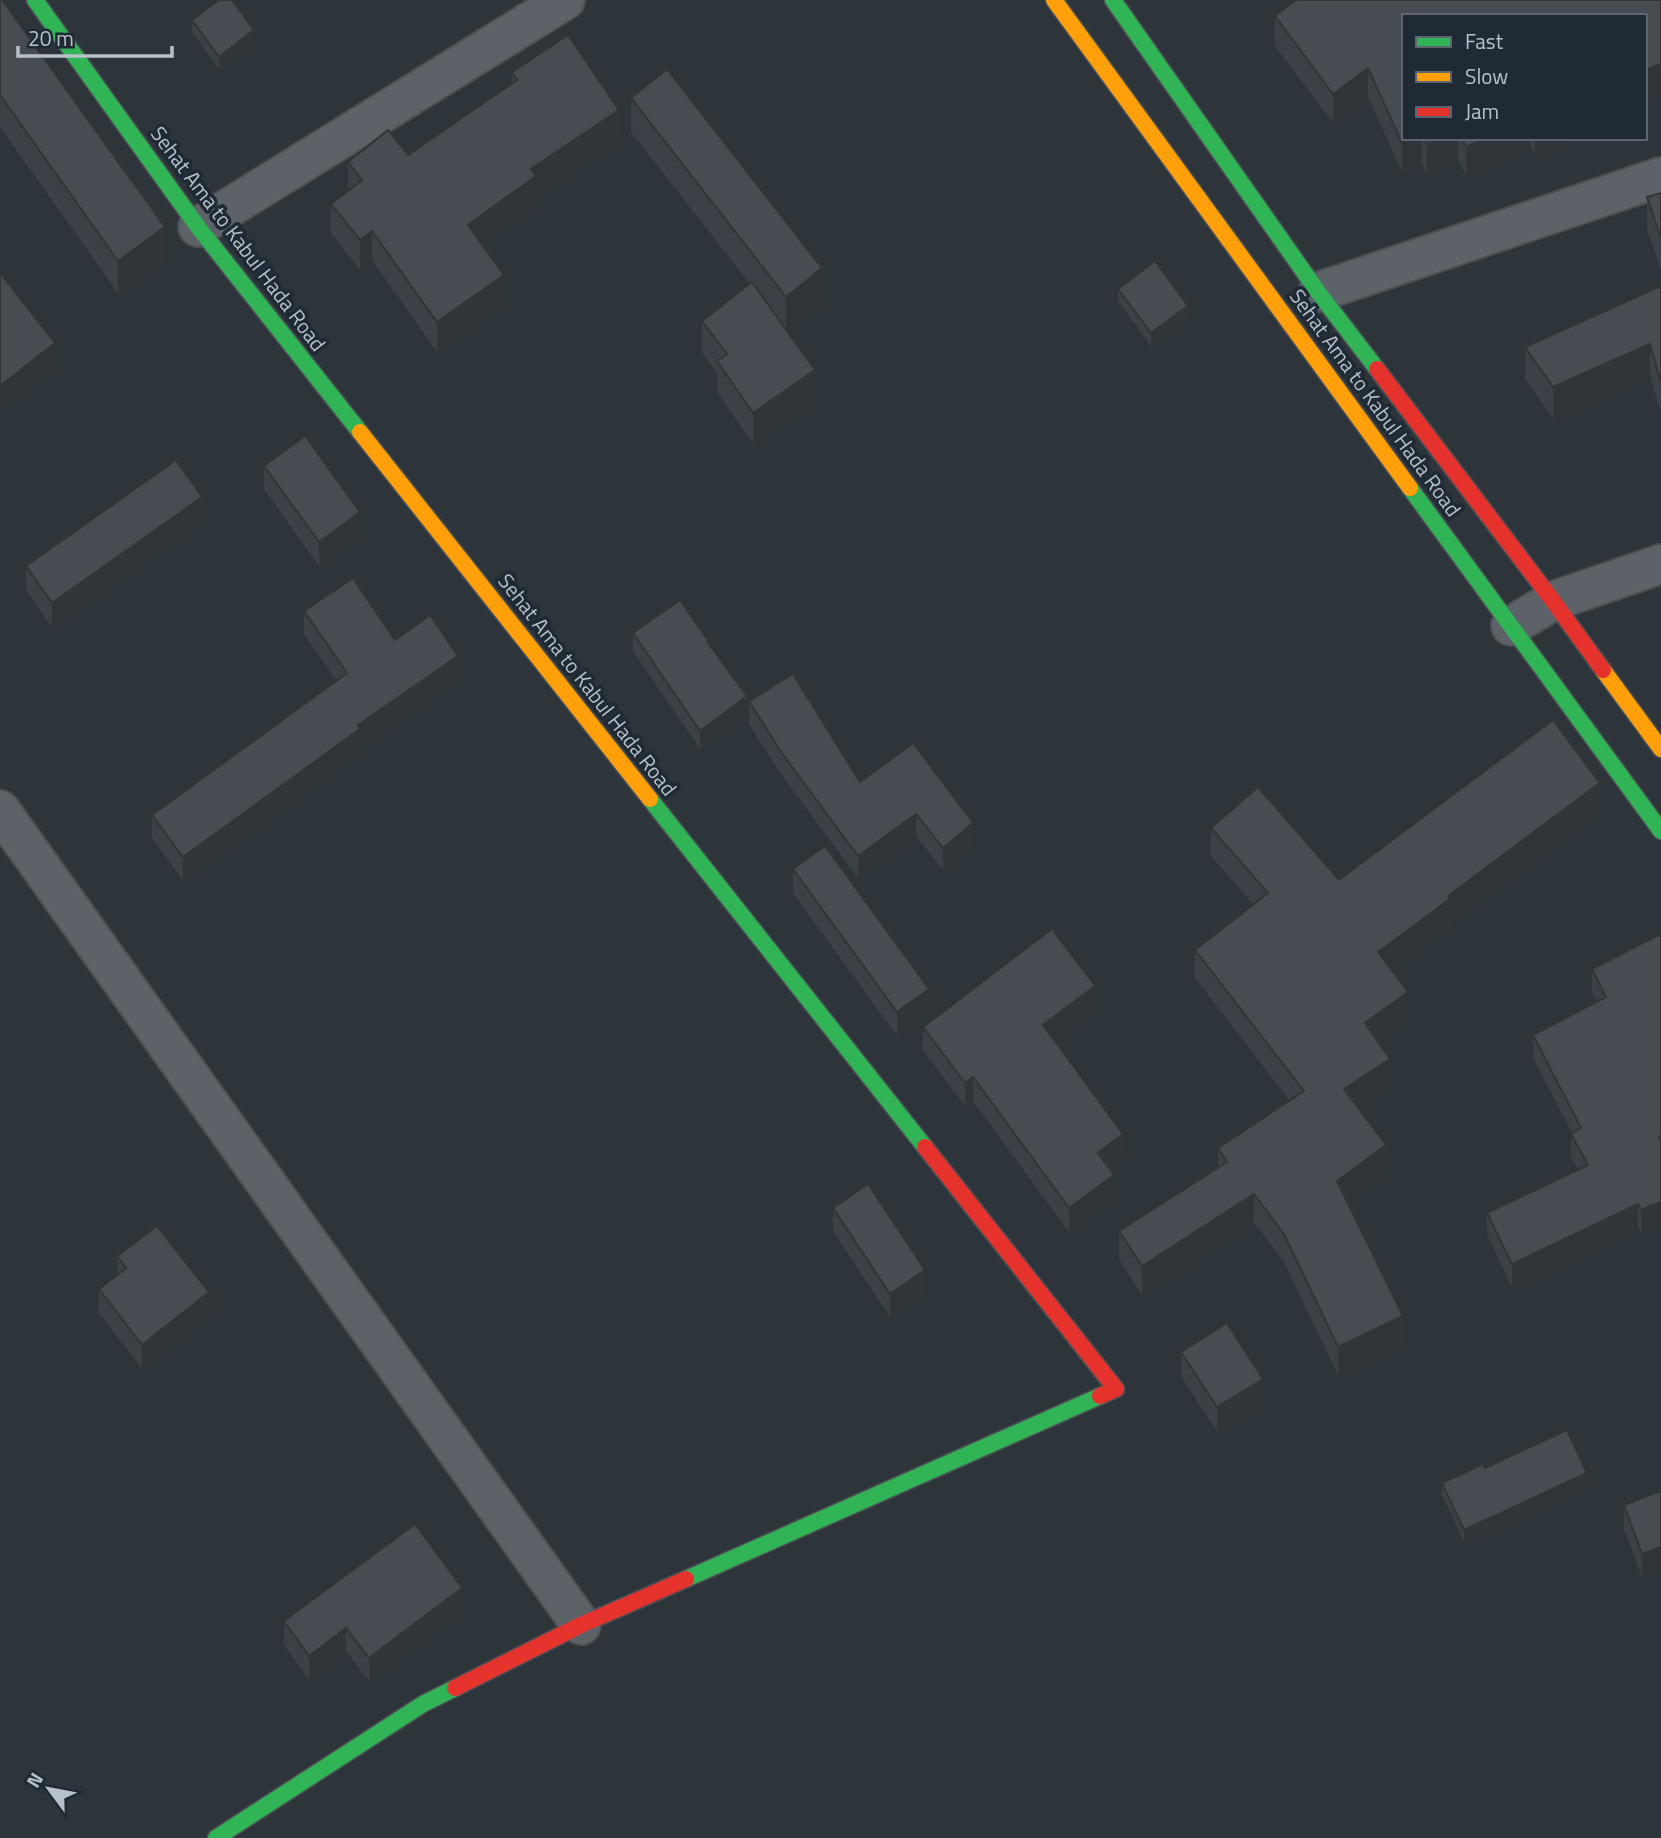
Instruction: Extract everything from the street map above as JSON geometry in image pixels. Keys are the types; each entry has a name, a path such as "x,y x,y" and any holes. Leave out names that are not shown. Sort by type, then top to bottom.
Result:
{"street":[{"name":"Sehat Ama to Kabul Hada Road","path":"35,0 198,227 1116,1389 582,1625"},
{"path":"198,227 565,0"},
{"name":"Sehat Ama to Kabul Hada Road","path":"1054,0 1661,831"},
{"name":"Sehat Ama to Kabul Hada Road","path":"1113,0 1318,292 1553,601 1661,749"},
{"path":"1318,292 1661,177"},
{"path":"1511,626 1553,601 1661,564"},
{"path":"0,810 582,1625 423,1704 216,1838"}],"building":[{"path":"0,0 165,227 118,261 0,95"},
{"path":"219,0 232,0 254,30 219,57 192,20"},
{"path":"1296,0 1661,0 1661,64 1647,69 1647,14 1402,14 1402,140 1409,140 1402,143 1368,68 1333,94 1275,16"},
{"path":"568,35 619,110 531,169 536,176 468,225 504,275 437,322 372,231 360,240 331,204 362,180 348,162 388,130 408,155 517,80 512,72"},
{"path":"667,69 822,268 786,297 631,98"},
{"path":"1463,140 1481,140 1466,147"},
{"path":"1661,193 1661,239 1647,197"},
{"path":"1155,261 1188,306 1151,333 1118,289"},
{"path":"0,275 55,343 0,386"},
{"path":"752,282 815,370 753,413 717,361 727,354 702,321"},
{"path":"1661,286 1661,383 1650,344 1553,387 1525,347"},
{"path":"305,436 360,512 319,542 264,466"},
{"path":"176,460 202,497 52,603 26,566"},
{"path":"353,578 395,640 430,615 458,656 358,725 360,729 183,857 152,815 347,673 304,611"},
{"path":"680,600 747,696 700,731 633,633"},
{"path":"793,674 860,782 913,743 973,823 943,848 916,814 858,856 781,752 749,701"},
{"path":"1553,720 1600,783 1448,896 1450,899 1378,952 1408,992 1365,1023 1390,1059 1344,1089 1386,1145 1337,1181 1403,1316 1338,1347 1284,1234 1254,1194 1142,1266 1119,1231 1227,1162 1218,1148 1304,1091 1195,950 1268,893 1211,828 1258,787 1339,880"},
{"path":"825,846 929,989 897,1012 793,869"},
{"path":"1052,929 1095,986 1043,1025 1123,1134 1098,1153 1114,1175 1069,1208 973,1077 965,1083 923,1027"},
{"path":"1661,934 1661,1202 1641,1210 1638,1204 1512,1264 1487,1213 1588,1165 1571,1134 1581,1128 1533,1035 1606,997 1592,969"},
{"path":"868,1184 925,1270 890,1294 833,1208"},
{"path":"157,1226 209,1292 142,1345 99,1289 126,1268 117,1256"},
{"path":"1227,1323 1263,1379 1217,1407 1181,1352"},
{"path":"1567,1430 1587,1473 1464,1530 1442,1483 1483,1464 1485,1468"},
{"path":"1661,1491 1661,1547 1642,1554 1624,1505"},
{"path":"415,1524 462,1588 369,1658 346,1628 309,1656 284,1621"}],"traffic: fast":[{"path":"35,0 198,227 360,432"},
{"path":"1113,0 1318,292 1377,369"},
{"path":"1410,488 1661,831"},
{"path":"650,799 925,1147"},
{"path":"686,1579 1100,1396"},
{"path":"216,1838 423,1704 455,1688"}],"traffic: slow":[{"path":"1054,0 1410,488"},
{"path":"360,432 650,799"},
{"path":"1603,670 1661,749"}],"traffic: jam":[{"path":"1377,369 1603,670"},
{"path":"925,1147 1116,1389 1100,1396"},
{"path":"455,1688 581,1625 686,1579"}]}
